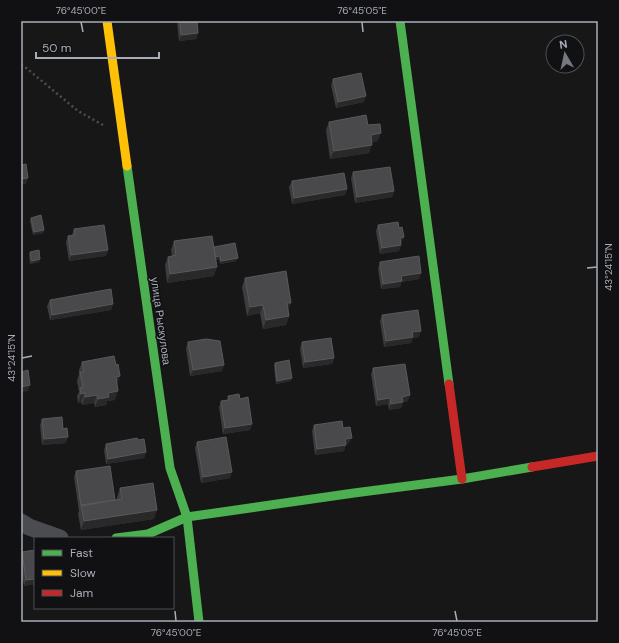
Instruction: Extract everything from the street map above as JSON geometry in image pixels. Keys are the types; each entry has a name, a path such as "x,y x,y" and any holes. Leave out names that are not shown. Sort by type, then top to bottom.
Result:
{"street":[{"name":"улица Рыскулова","path":"107,21 170,468 187,517 199,622"},
{"path":"400,21 462,479"},
{"path":"124,537 148,534 187,517 462,479 598,456"},
{"path":"21,522 29,527 57,537"}],"path":[{"path":"21,65 78,111 123,136"}],"building":[{"path":"180,21 197,21 198,33 181,35"},
{"path":"361,73 366,96 338,102 333,79"},
{"path":"366,115 368,125 380,124 381,133 371,135 372,145 334,151 329,122"},
{"path":"26,164 28,178 21,179 21,165"},
{"path":"390,167 394,191 357,197 353,172"},
{"path":"344,173 347,189 294,198 292,181"},
{"path":"41,215 44,230 34,232 31,218"},
{"path":"398,222 399,228 402,227 404,237 400,238 401,245 382,248 378,225"},
{"path":"104,225 108,250 71,255 68,236 75,235 74,229"},
{"path":"212,236 217,267 170,274 168,257 176,255 174,241"},
{"path":"235,243 238,258 221,261 220,256 215,257 214,247"},
{"path":"39,250 40,259 32,261 30,252"},
{"path":"419,256 421,273 401,276 402,281 383,284 380,262"},
{"path":"286,271 291,303 287,303 289,316 266,320 263,305 250,307 245,278"},
{"path":"111,289 113,304 52,315 50,300"},
{"path":"418,310 421,331 412,332 413,337 386,341 382,315"},
{"path":"331,338 334,358 305,362 302,342"},
{"path":"206,339 220,341 224,365 193,370 188,342"},
{"path":"114,356 116,365 118,364 120,376 116,377 118,391 108,393 109,397 98,399 97,395 85,397 85,393 81,394 80,388 83,387 80,372 84,372 82,362"},
{"path":"289,360 292,378 277,381 275,363"},
{"path":"405,364 410,395 402,397 403,402 391,404 390,398 378,400 373,368"},
{"path":"28,370 30,385 21,387 21,372"},
{"path":"239,394 240,399 248,397 252,424 225,428 221,401 229,400 228,396"},
{"path":"62,417 63,429 67,428 68,437 44,439 42,419"},
{"path":"342,421 343,428 350,427 352,438 345,439 346,445 317,449 314,425"},
{"path":"226,437 232,472 203,477 197,442"},
{"path":"137,438 138,440 144,439 146,452 108,459 106,444"},
{"path":"110,466 115,500 81,506 76,471"},
{"path":"153,483 157,510 84,521 81,505 122,499 120,488"},
{"path":"34,550 34,579 26,580 22,552"}],"traffic: fast":[{"path":"400,21 449,384"},
{"path":"127,166 170,468 187,517 199,622"},
{"path":"124,537 148,534 187,517 462,479 532,467"}],"traffic: slow":[{"path":"107,21 127,166"}],"traffic: jam":[{"path":"449,384 462,479"},
{"path":"532,467 598,456"}]}
